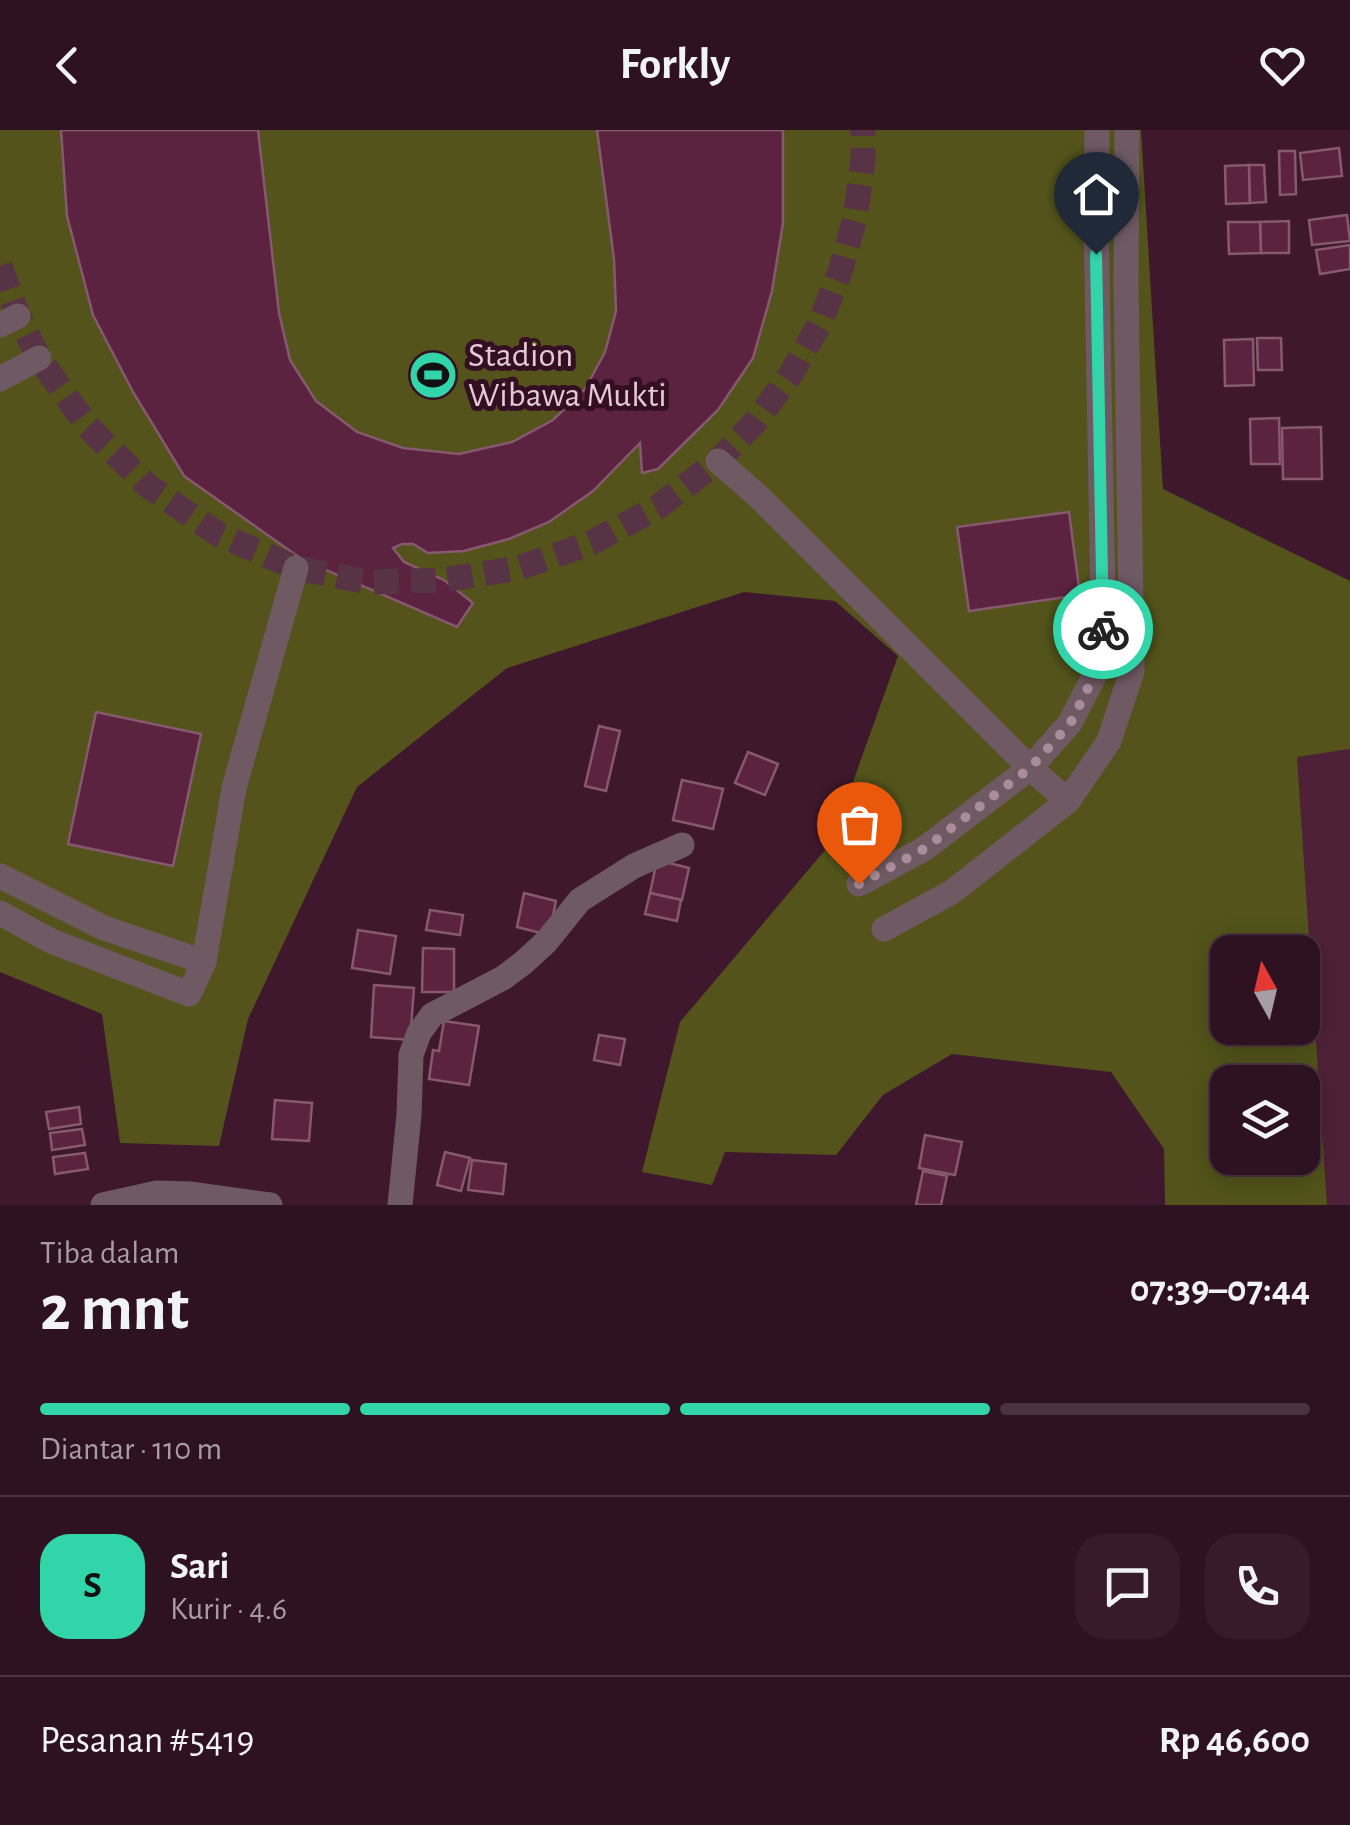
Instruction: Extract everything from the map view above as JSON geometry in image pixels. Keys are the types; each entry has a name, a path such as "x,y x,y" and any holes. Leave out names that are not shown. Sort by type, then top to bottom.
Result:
{"street":[{"path":"859,884 924,849 1030,768 1070,724 1104,656 1096,130"},
{"path":"884,929 952,892 1068,802 1109,741 1132,671 1126,321 1128,130"},
{"path":"0,379 39,358"},
{"path":"718,461 1068,802"},
{"path":"0,913 51,941 186,995 191,991 204,962 234,788 296,568"},
{"path":"400,1205 411,1056 419,1033 432,1016 523,963 580,900 634,866 682,845"},
{"path":"0,876 104,928 204,962"},
{"path":"103,1205 156,1193 270,1205"}],"shaded area":[{"path":"0,130 1141,130 1163,489 1350,581 1350,749 1297,757 1309,935 1210,935 1210,1045 1316,1045 1318,1065 1210,1065 1210,1175 1320,1175 1320,1100 1327,1205 1165,1205 1164,1149 1111,1072 952,1054 883,1095 836,1155 725,1152 712,1185 642,1172 680,1022 831,843 898,656 835,601 744,592 507,668 357,787 248,1019 219,1146 120,1143 102,1014 0,972"},
{"path":"1350,749 1350,1205 1327,1205 1316,1045 1320,1045 1320,935 1309,935 1297,757"}],"building":[{"name":"Stadion Wibawa Mukti","path":"61,130 258,130 279,313 290,360 316,401 357,432 403,448 459,454 512,442 553,420 585,389 605,352 616,311 614,259 597,130 783,130 783,223 772,291 753,358 718,410 658,469 642,473 640,443 593,491 549,522 509,539 464,551 428,553 413,544 393,548 404,562 444,580 473,603 457,627 303,560 184,476 133,392 93,315 67,216"},
{"path":"1339,148 1342,176 1303,180 1300,153"},
{"path":"1279,151 1295,151 1296,194 1280,195"},
{"path":"1249,165 1250,203 1226,204 1225,166"},
{"path":"1249,165 1264,165 1266,202 1250,203"},
{"path":"1347,215 1350,241 1312,245 1309,220"},
{"path":"1289,221 1289,253 1261,253 1260,222"},
{"path":"1228,222 1260,222 1261,253 1229,254"},
{"path":"1350,245 1350,269 1320,274 1316,250"},
{"path":"1257,338 1281,338 1282,370 1258,370"},
{"path":"1253,339 1254,385 1225,386 1224,340"},
{"path":"1279,418 1280,464 1251,464 1250,419"},
{"path":"1321,427 1322,479 1283,479 1282,428"},
{"path":"1069,512 1080,595 969,611 957,527"},
{"path":"96,712 201,734 173,866 68,844"},
{"path":"599,726 620,731 606,791 585,786"},
{"path":"748,752 778,764 765,795 735,783"},
{"path":"682,780 723,789 713,829 673,820"},
{"path":"657,860 689,868 682,900 650,893"},
{"path":"524,893 556,901 549,935 517,927"},
{"path":"650,893 681,900 677,921 645,914"},
{"path":"430,910 463,915 460,935 426,930"},
{"path":"358,930 396,936 390,974 352,968"},
{"path":"423,948 454,949 454,992 422,992"},
{"path":"374,985 414,988 410,1040 371,1037"},
{"path":"444,1021 479,1026 469,1085 429,1079 433,1050 439,1051"},
{"path":"599,1035 625,1039 620,1065 594,1060"},
{"path":"275,1100 312,1103 309,1141 272,1139"},
{"path":"79,1107 81,1124 49,1129 46,1112"},
{"path":"82,1129 85,1145 52,1150 50,1133"},
{"path":"925,1135 962,1142 955,1175 919,1168"},
{"path":"445,1152 470,1158 461,1191 437,1185"},
{"path":"85,1153 88,1169 55,1174 53,1157"},
{"path":"472,1160 506,1164 503,1194 468,1190"},
{"path":"923,1171 947,1176 941,1205 916,1205"}],"tunnel":[{"path":"0,266 39,358 88,427 148,486 218,534 296,568 368,582 444,580 519,568 591,543 658,507 718,461 757,420 791,374 819,325 840,272 855,218 863,130"}],"way so far":[{"path":"859,884 924,849 1030,768 1070,724 1104,656 1103,629"}],"place":[{"name":"Stadion Wibawa Mukti","path":"433,375"}],"route":[{"path":"1096,254 1103,629"}]}
